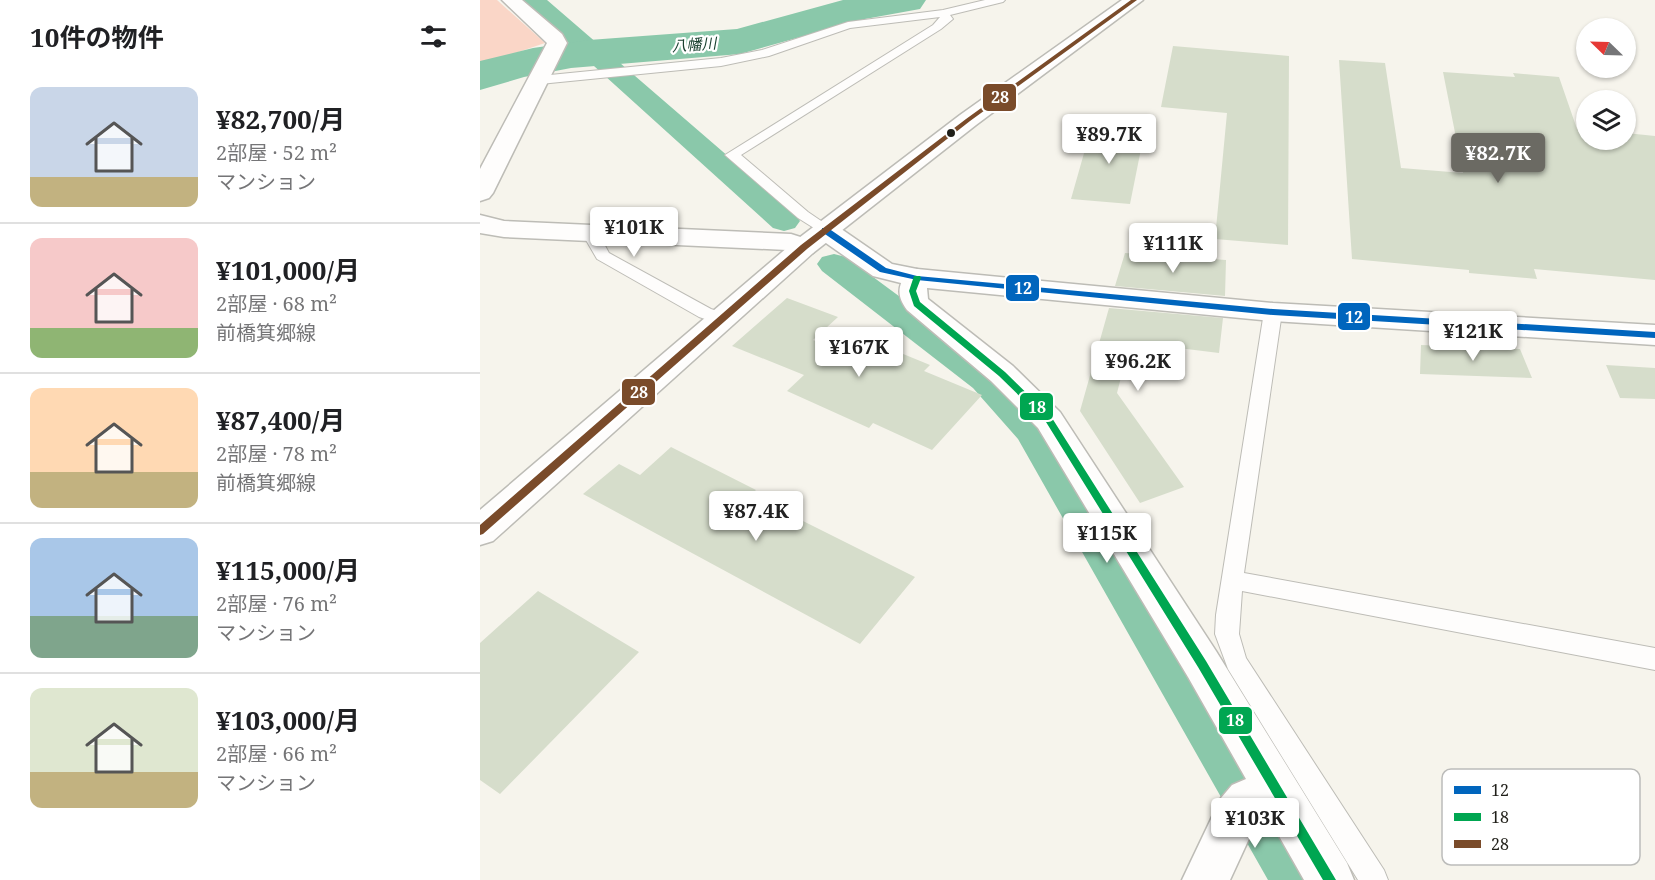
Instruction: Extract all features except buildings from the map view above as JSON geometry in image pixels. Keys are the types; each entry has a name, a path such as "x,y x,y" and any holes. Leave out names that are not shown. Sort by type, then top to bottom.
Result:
{"street":[{"path":"480,193 556,50 555,38 511,0"},
{"path":"480,531 720,318 815,238 968,120 1134,0"},
{"path":"480,223 504,229 599,234 791,242 815,238 883,270 917,278 1273,312 1655,334"},
{"path":"917,278 912,286 912,295 917,304 998,368 1049,420 1217,658 1275,789 1330,880"},
{"path":"1206,880 1237,814 1248,801 1275,789"}],"lane":[{"path":"540,79 721,63 765,53 848,25 943,13 999,0"},
{"path":"815,238 794,208 732,155 937,27 947,19 943,13"},
{"path":"599,234 594,240 603,256 705,313 720,318"},
{"path":"1273,312 1227,634 1217,658 1236,662 1374,880"},
{"path":"1234,580 1655,659"}],"shaded area":[{"path":"480,0 497,0 545,43 480,65"}],"waterway":[{"path":"533,0 784,221"},
{"name":"八幡川","path":"480,76 533,61 571,55 740,41 860,8 906,0"},
{"path":"834,264 986,379 1032,429 1300,880"}],"transit line":[{"name":"28","path":"480,531 804,247 968,120 1134,0"},
{"name":"12","path":"825,230 883,270 917,278 1273,312 1655,335"},
{"name":"18","path":"917,278 912,291 917,304 969,345 1049,420 1202,664 1330,880"}]}
